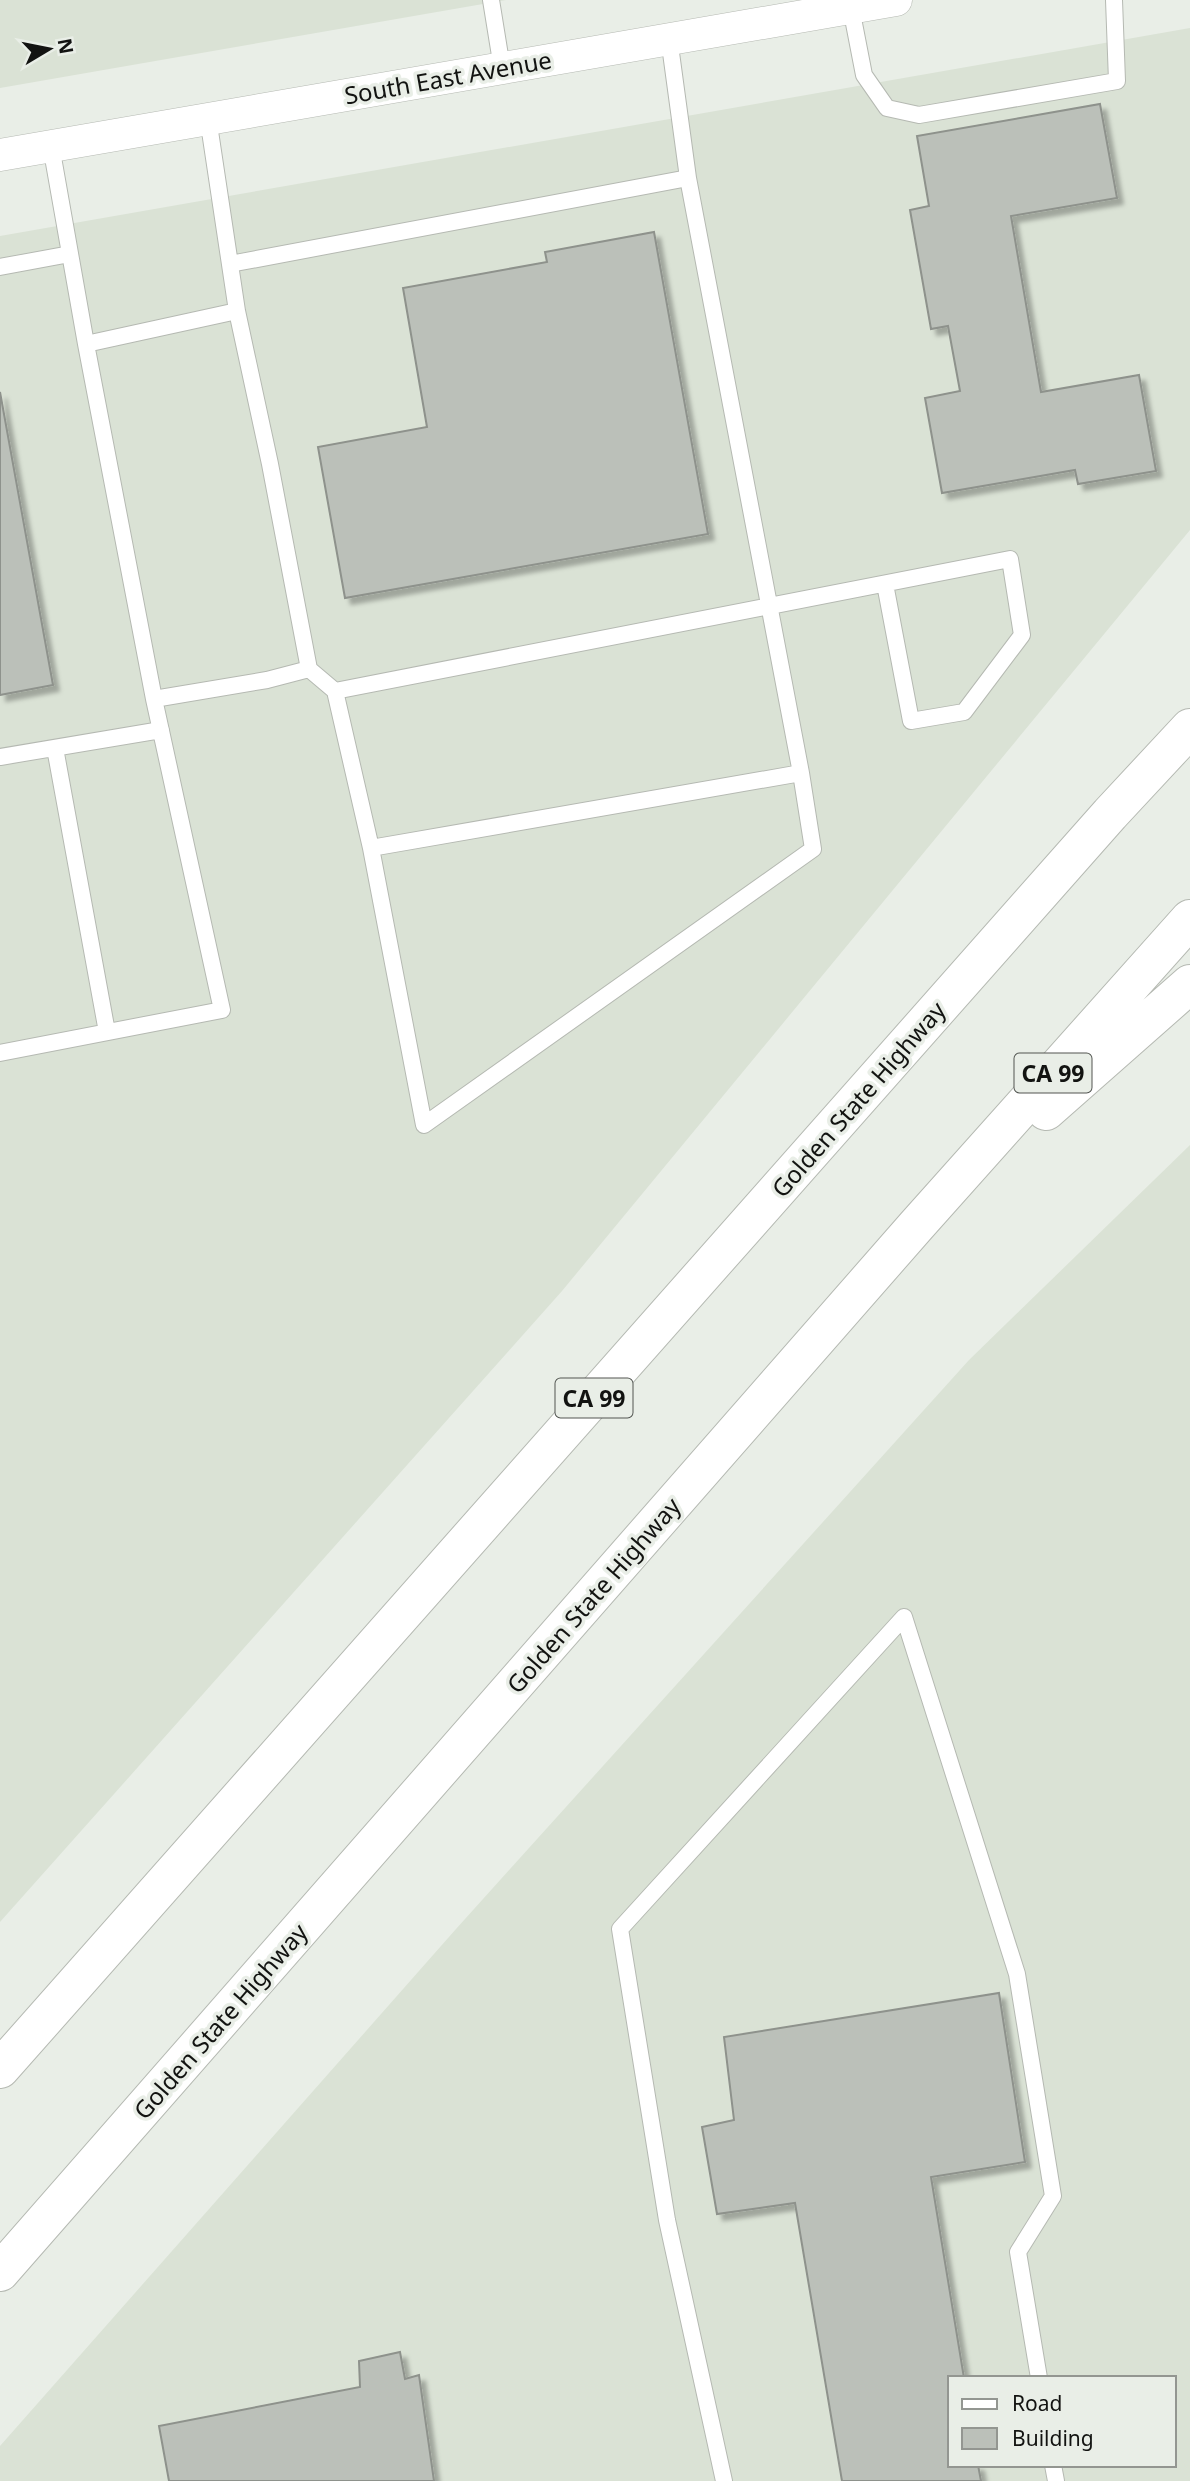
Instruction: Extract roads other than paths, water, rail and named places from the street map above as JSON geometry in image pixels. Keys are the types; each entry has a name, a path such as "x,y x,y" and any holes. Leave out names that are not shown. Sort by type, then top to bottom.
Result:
{"highway":[{"path":"1110,814 1190,713"},
{"name":"Golden State Highway","path":"0,2069 1110,814 1190,728"},
{"name":"Golden State Highway","path":"0,2272 916,1226 1190,919"},
{"path":"916,1226 1190,984"}],"street":[{"name":"South East Avenue","path":"0,155 896,0"}],"lane":[{"path":"491,0 502,68"},
{"path":"851,8 864,75 887,108 919,115 1116,80 1114,0"},
{"path":"208,118 237,311 270,464 309,669 335,691 371,848 424,1125 813,849 801,773 688,178 669,38"},
{"path":"0,1053 222,1010 154,699 51,146"},
{"path":"230,264 688,178"},
{"path":"0,267 70,254"},
{"path":"86,344 237,311"},
{"path":"335,691 1010,559 1023,635 964,712 911,721 885,584"},
{"path":"154,699 267,680 309,669"},
{"path":"0,757 161,730"},
{"path":"55,748 107,1032"},
{"path":"371,848 801,773"},
{"path":"724,2481 667,2220 620,1929 904,1617 1017,1974 1053,2196 1018,2252 1039,2376"}]}
